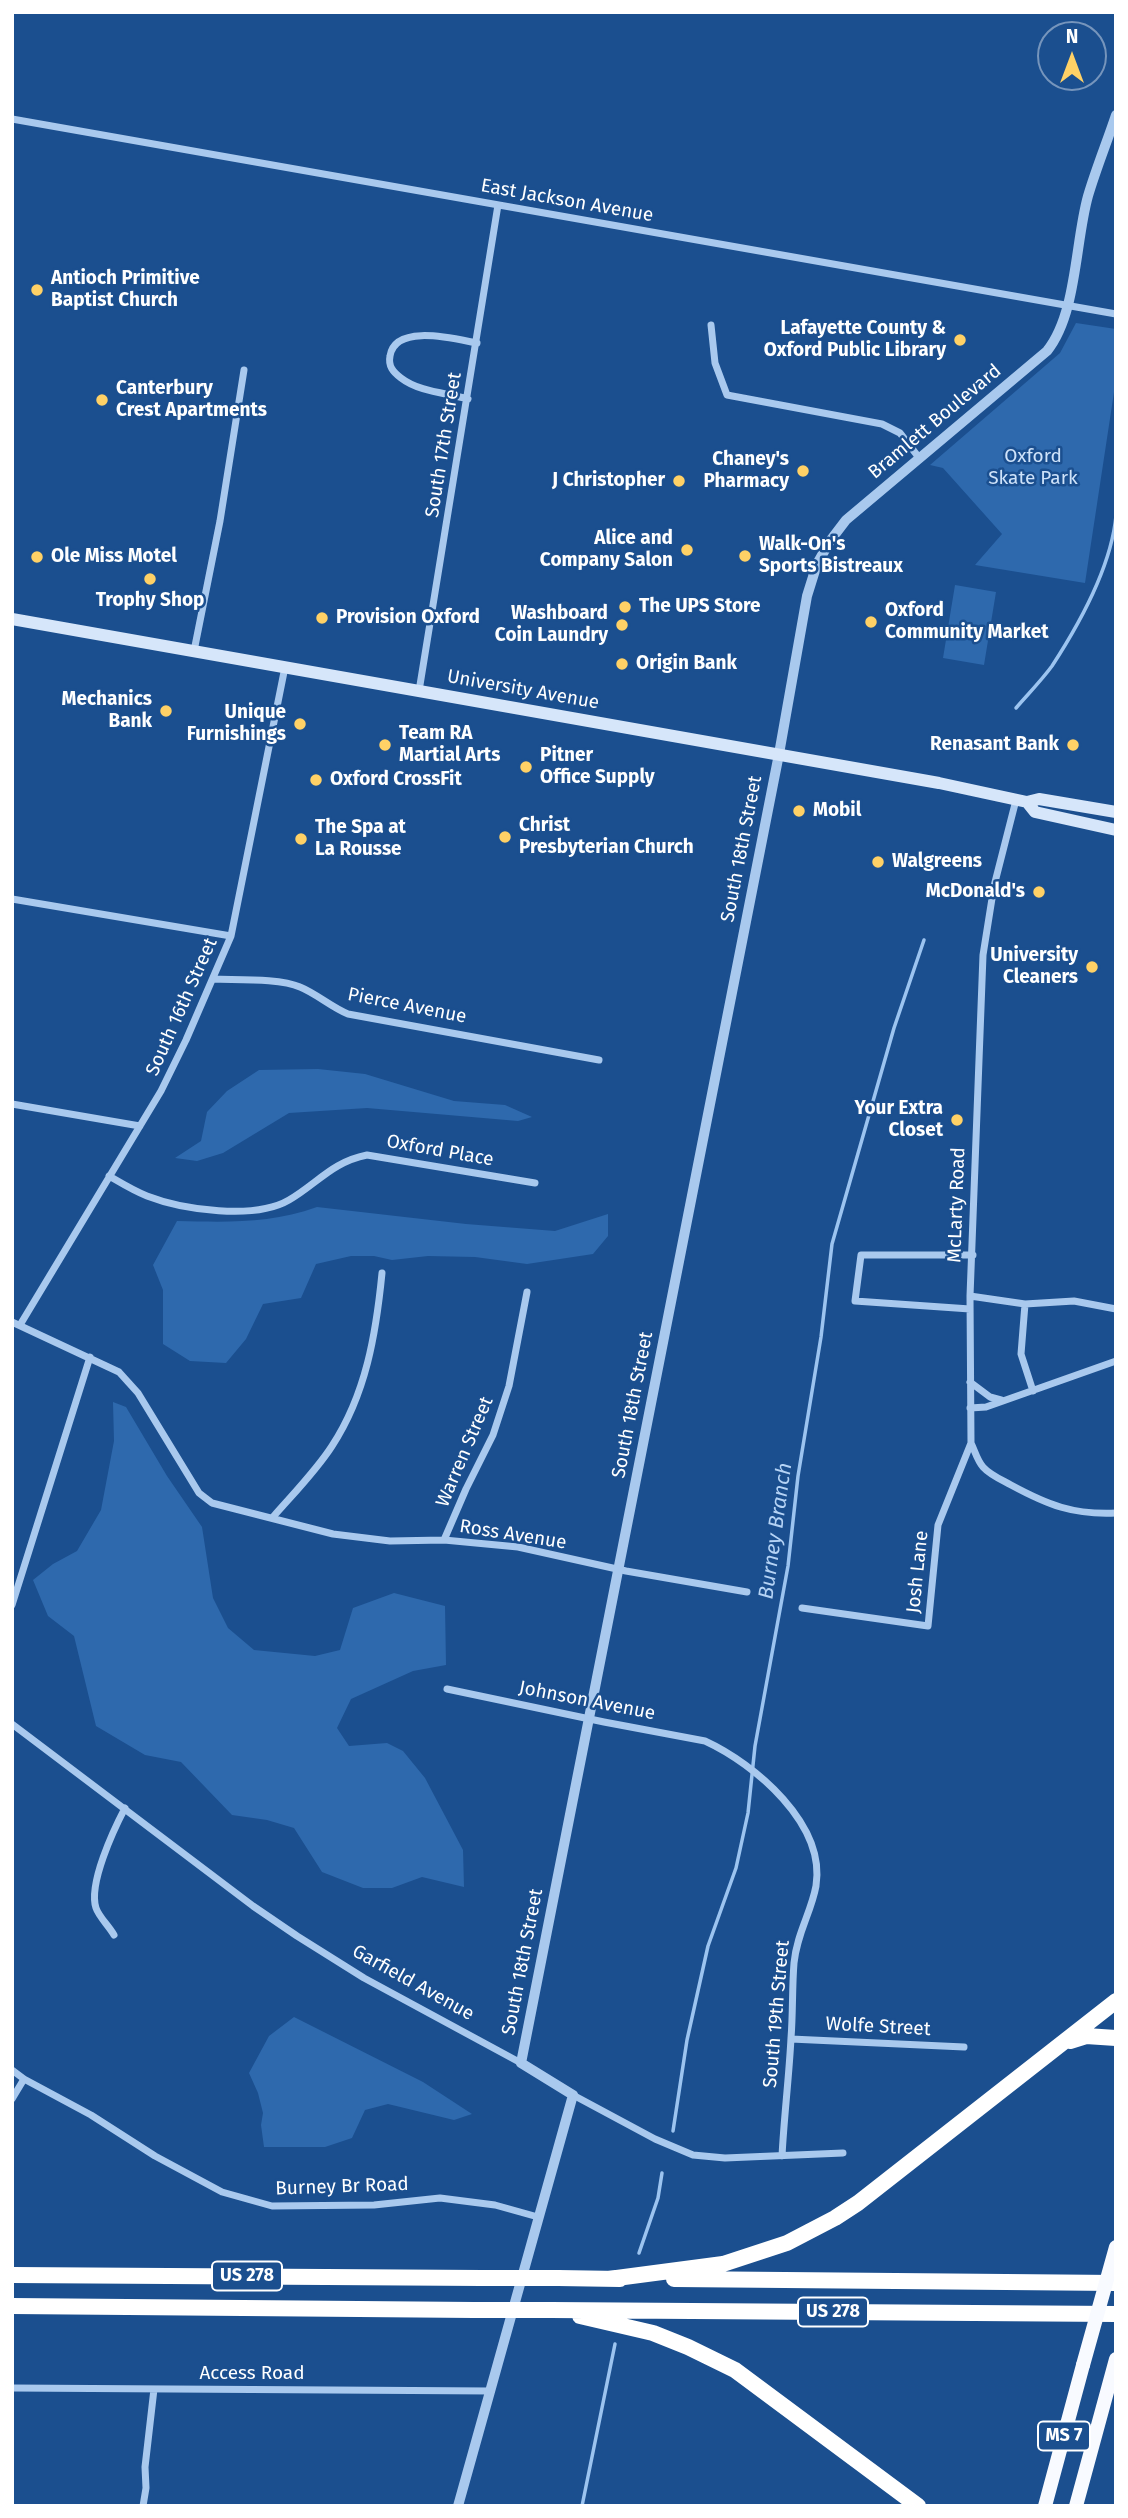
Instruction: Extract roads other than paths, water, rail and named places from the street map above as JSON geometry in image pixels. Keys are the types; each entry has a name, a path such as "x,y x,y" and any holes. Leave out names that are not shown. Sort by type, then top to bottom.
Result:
{"highway":[{"path":"610,2279 723,2264 787,2243 812,2231 858,2203 1116,2001"},
{"path":"1061,2043 1086,2036 1116,2038"},
{"name":"MS 7","path":"1045,2506 1116,2247"},
{"name":"US 278","path":"12,2275 1116,2283"},
{"name":"US 278","path":"12,2306 1116,2314"},
{"path":"554,2310 653,2333 735,2370 918,2506"},
{"name":"MS 7","path":"1076,2506 1115,2363"}],"main road":[{"name":"University Avenue","path":"12,620 779,754 1021,801 1039,799 1116,812"},
{"name":"University Avenue","path":"1021,801 1035,812 1116,830"}],"street":[{"name":"Bramlett Boulevard","path":"779,754 807,596 817,565 846,520 1047,351 1056,340 1067,306 1088,198 1116,115"},
{"name":"East Jackson Avenue","path":"12,119 1116,314"},
{"name":"South 17th Street","path":"419,691 498,205"},
{"path":"711,325 715,363 727,395 882,424 900,433 920,459"},
{"path":"468,399 422,388 402,380 391,369 389,360 391,349 399,341 420,334 477,343"},
{"path":"194,651 220,521 244,370"},
{"name":"South 16th Street","path":"16,1323 161,1091 231,936 285,667"},
{"name":"South 18th Street","path":"521,2063 779,754"},
{"name":"McLarty Road","path":"971,1443 970,1296 983,955 994,886 1021,801"},
{"path":"12,899 231,936"},
{"name":"Pierce Avenue","path":"213,979 266,981 299,986 348,1014 598,1060"},
{"path":"12,1104 140,1126"},
{"name":"Oxford Place","path":"109,1176 147,1196 180,1205 248,1211 266,1209 285,1202 304,1191 336,1165 349,1158 367,1155 535,1184"},
{"path":"970,1309 855,1301 861,1255 973,1255"},
{"path":"16,1323 119,1372 138,1393 199,1493 212,1503 274,1517 332,1447 350,1412 369,1366 377,1327 382,1272"},
{"name":"Warren Street","path":"444,1540 494,1435 509,1386 527,1292"},
{"path":"970,1296 1025,1304 1074,1301 1116,1309"},
{"path":"1025,1304 1021,1354 1033,1391"},
{"path":"12,1605 90,1357"},
{"path":"971,1408 986,1407 1116,1361"},
{"path":"970,1382 990,1397 1002,1400"},
{"path":"971,1443 978,1460 986,1470 1055,1507 1073,1512 1116,1513"},
{"name":"Josh Lane","path":"802,1608 928,1626 938,1525 971,1443"},
{"name":"Ross Avenue","path":"274,1517 333,1534 390,1541 444,1540 517,1547 618,1569 747,1592"},
{"name":"Johnson Avenue","path":"447,1689 705,1741 720,1748"},
{"name":"Garfield Avenue","path":"12,1724 253,1906 297,1936 365,1978 664,2144 693,2155 725,2158 842,2153"},
{"name":"South 19th Street","path":"720,1748 762,1777 779,1794 805,1831 814,1858 816,1883 811,1905 800,1929 794,1961 782,2156"},
{"path":"114,1935 96,1910 94,1899 102,1859 125,1808"},
{"name":"Wolfe Street","path":"791,2039 964,2047"},
{"name":"Burney Br Road","path":"12,2070 91,2115 155,2156 222,2192 272,2206 374,2205 440,2199 495,2205 538,2217"},
{"path":"12,2099 24,2079"},
{"path":"458,2506 573,2095"},
{"name":"Access Road","path":"12,2388 491,2391"},
{"path":"143,2506 154,2389"}],"waterway":[{"name":"Burney Branch","path":"1016,708 1052,666 1093,594 1108,555 1116,516"},
{"name":"Burney Branch","path":"673,2131 687,2040 708,1946 736,1868 748,1813 755,1746 788,1566 798,1476 821,1337 832,1244 894,1028 924,940"},
{"name":"Burney Branch","path":"639,2253 658,2198 662,2173"},
{"name":"Burney Branch","path":"582,2506 615,2344"}],"place":[{"name":"Antioch Primitive Baptist Church","path":"37,290"},
{"name":"Lafayette County & Oxford Public Library","path":"960,340"},
{"name":"Canterbury Crest Apartments","path":"102,400"},
{"name":"Chaney's Pharmacy","path":"803,471"},
{"name":"J Christopher","path":"679,481"},
{"name":"Alice and Company Salon","path":"687,550"},
{"name":"Walk-On's Sports Bistreaux","path":"745,556"},
{"name":"Ole Miss Motel","path":"37,557"},
{"name":"Trophy Shop","path":"150,579"},
{"name":"The UPS Store","path":"625,607"},
{"name":"Provision Oxford","path":"322,618"},
{"name":"Oxford Community Market","path":"871,622"},
{"name":"Washboard Coin Laundry","path":"622,625"},
{"name":"Origin Bank","path":"622,664"},
{"name":"Mechanics Bank","path":"166,711"},
{"name":"Unique Furnishings","path":"300,724"},
{"name":"Team RA Martial Arts","path":"385,745"},
{"name":"Renasant Bank","path":"1073,745"},
{"name":"Pitner Office Supply","path":"526,767"},
{"name":"Oxford CrossFit","path":"316,780"},
{"name":"Mobil","path":"799,811"},
{"name":"Christ Presbyterian Church","path":"505,837"},
{"name":"The Spa at La Rousse","path":"301,839"},
{"name":"Walgreens","path":"878,862"},
{"name":"McDonald's","path":"1039,892"},
{"name":"University Cleaners","path":"1092,967"},
{"name":"Your Extra Closet","path":"957,1120"}],"park label":[{"name":"Oxford Skate Park","path":"1033,468"}]}
